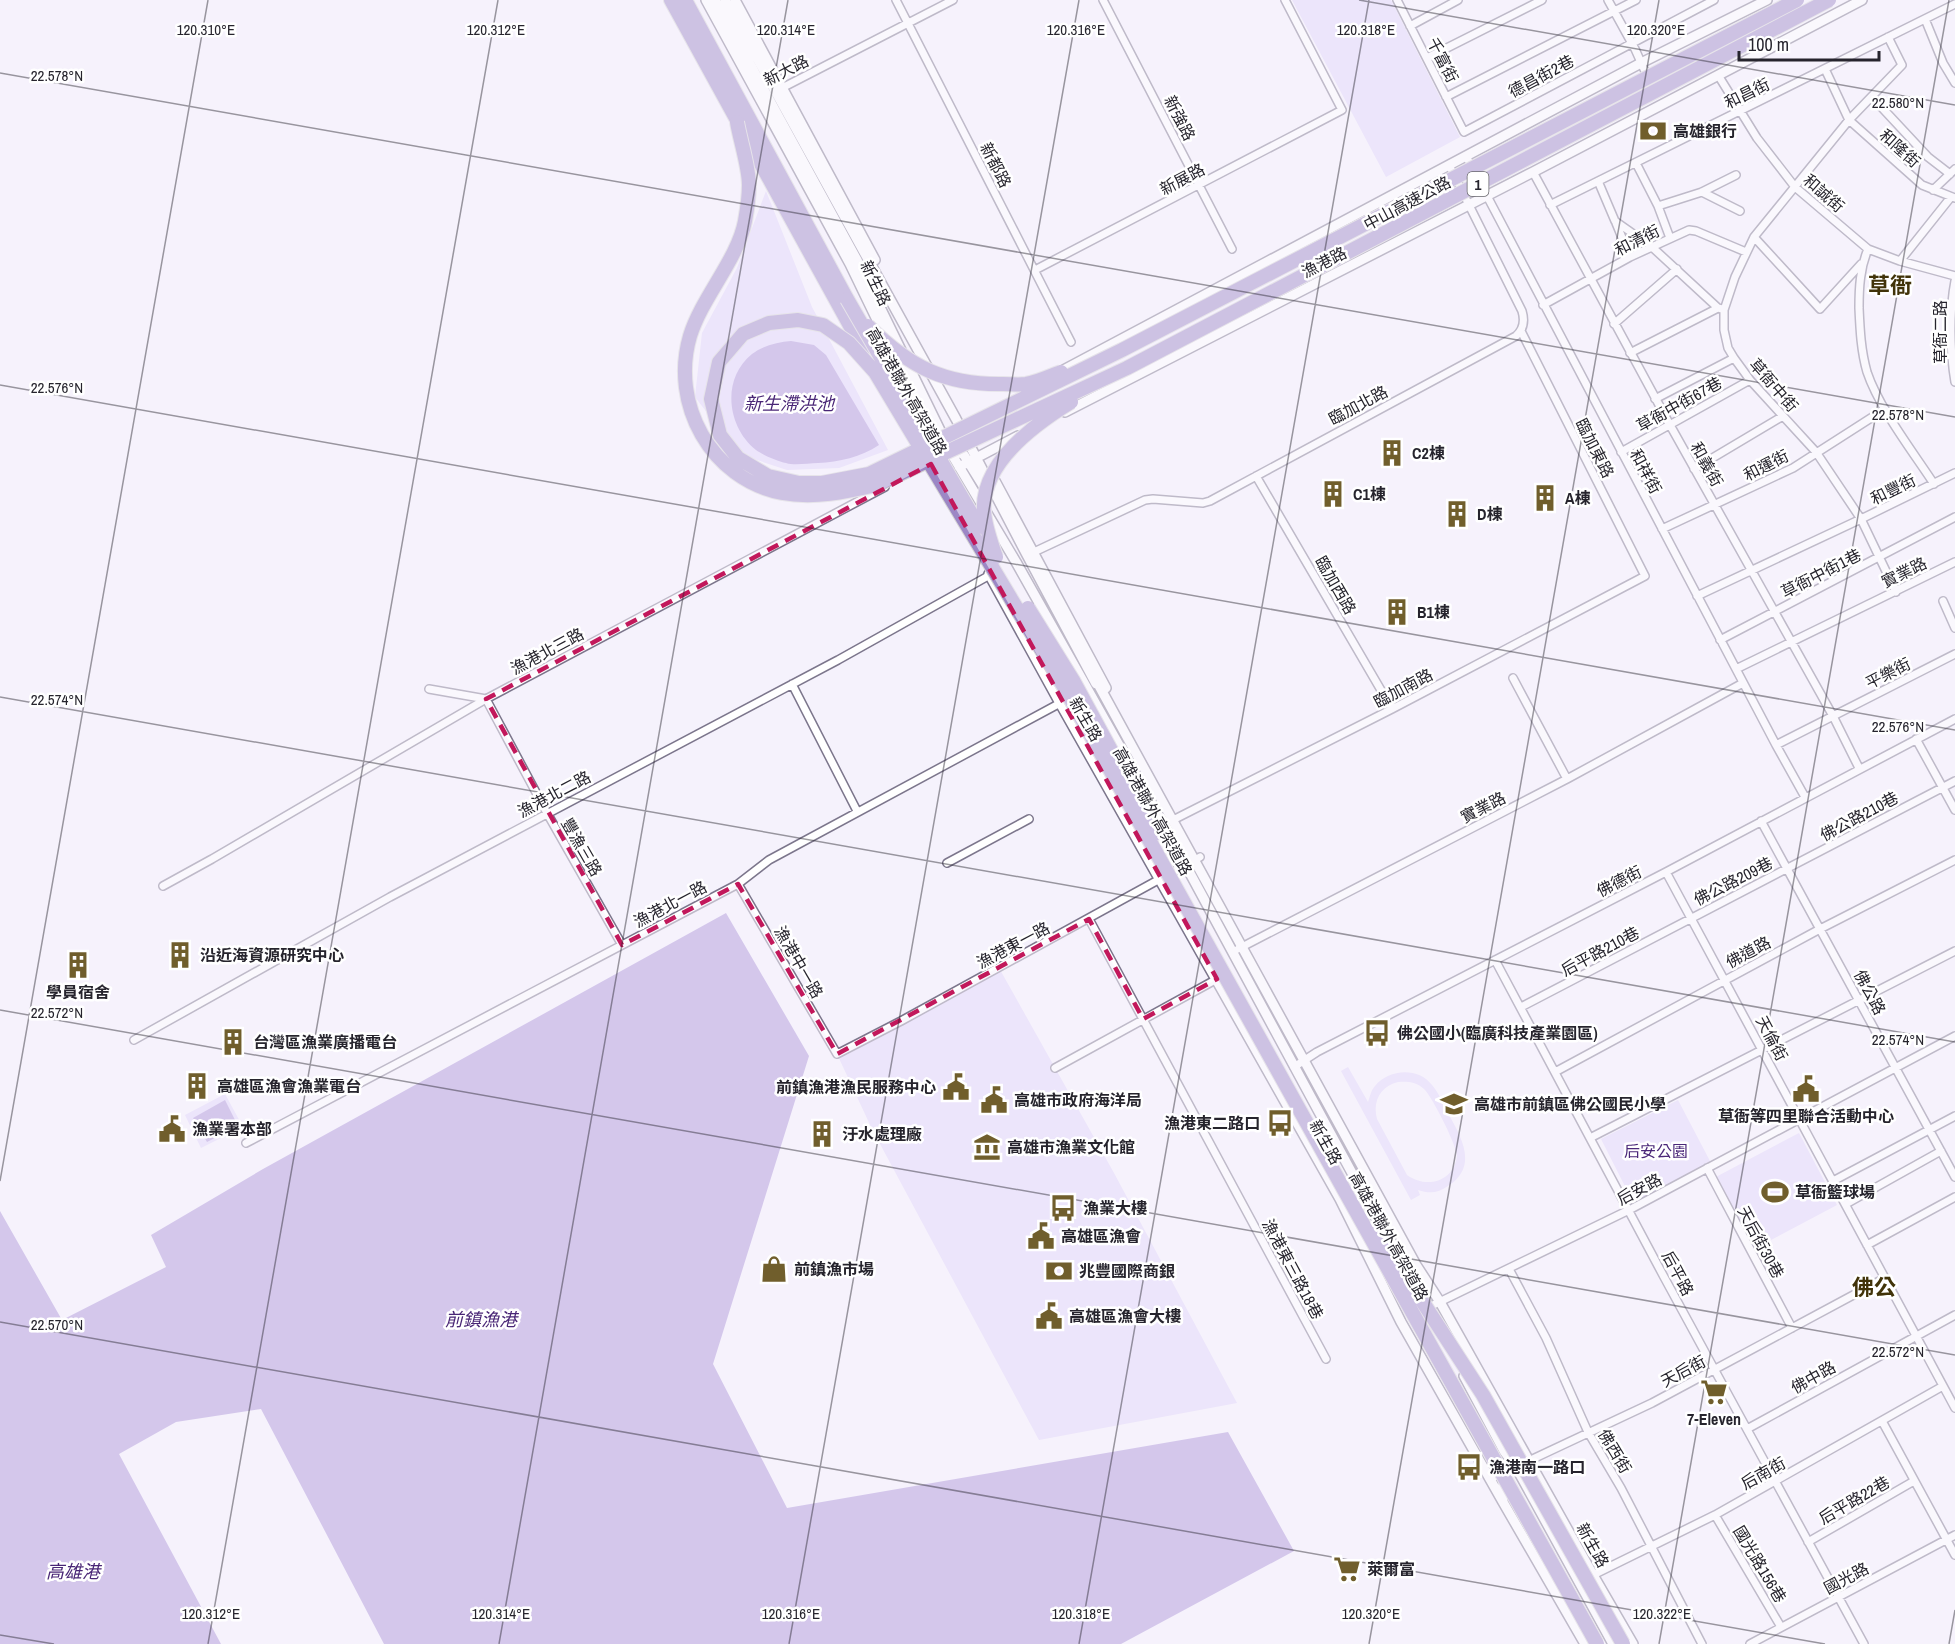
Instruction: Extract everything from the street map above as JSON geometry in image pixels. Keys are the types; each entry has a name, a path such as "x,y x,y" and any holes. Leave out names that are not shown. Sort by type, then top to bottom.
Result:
{"highway":[{"name":"高雄港聯外高架道路","path":"670,0 876,372 1064,687 1604,1644"},
{"name":"高雄港聯外高架道路","path":"685,0 847,299 996,557 1074,682 1597,1644"},
{"name":"中山高速公路","path":"1122,350 1797,0"},
{"name":"中山高速公路","path":"1127,368 1829,0"},
{"path":"736,122 749,184 745,223 738,244 719,276 690,335 686,380 695,421 708,446 734,472 761,487 792,494 844,493 876,485 1127,368"},
{"path":"847,299 866,324 888,346 910,362 945,378 965,382 1028,384 1122,350"},
{"path":"876,372 849,343 823,326 798,320 769,323 743,334 719,362 711,399 720,435 738,458 768,476 799,483 822,483 868,474 1122,350"},
{"path":"996,557 987,531 984,509 987,490 998,466 1012,447 1045,419 1127,368"},
{"path":"1364,1217 1407,1318 1591,1644"},
{"path":"1364,1217 1483,1395 1623,1644"}],"street":[{"name":"新生路","path":"706,0 771,94"},
{"name":"新生路","path":"715,0 962,424 975,458 1030,554 1186,865 1504,1451 1516,1467 1613,1644"},
{"name":"新生路","path":"725,0 856,260 947,455 990,575 1060,704 1340,1199 1401,1322 1585,1644"},
{"name":"新生路","path":"735,0 771,94"},
{"name":"新都路","path":"896,0 1071,342"},
{"name":"新大路","path":"771,94 953,0"},
{"name":"新強路","path":"1103,0 1232,249"},
{"name":"新展路","path":"1035,270 1342,110 1286,0"},
{"name":"千富街","path":"1397,0 1464,132"},
{"path":"1410,26 1458,0"},
{"path":"1427,58 1542,0"},
{"path":"1608,0 1641,63 1659,105"},
{"path":"1446,97 1636,0"},
{"name":"德昌街2巷","path":"1464,132 1714,0"},
{"name":"漁港路","path":"938,436 1641,63 1767,0"},
{"name":"漁港路","path":"959,467 1862,0"},
{"name":"和昌街","path":"1550,205 1955,4"},
{"path":"1925,19 1943,63 1955,82"},
{"name":"草衙中街","path":"1888,37 1902,65 1849,120 1754,237 1721,309 1728,348 1734,358 1750,380 1816,452 1862,519 1896,592"},
{"name":"和隆街","path":"1825,69 1849,120 1922,185 1953,198"},
{"name":"和誠街","path":"1718,75 1757,138 1795,187 1868,249 1900,261 1955,276"},
{"path":"1872,98 1928,157 1952,172 1934,190"},
{"name":"和祥街","path":"1466,156 1805,797"},
{"path":"1636,163 1658,206 1670,238"},
{"path":"1449,165 1522,311 1524,318 1521,332"},
{"name":"和義街","path":"1533,172 1750,571 1833,716 1859,768"},
{"path":"1658,206 1702,192 1736,176"},
{"path":"1598,181 1630,257"},
{"path":"1702,192 1740,211"},
{"path":"1900,261 1953,198"},
{"path":"1615,221 1652,247 1721,309 1630,353"},
{"name":"和清街","path":"1543,305 1630,257 1689,230 1746,252"},
{"path":"1754,237 1820,309 1861,264"},
{"name":"和豐街","path":"1697,596 1934,484 1885,409 1868,373 1860,340 1859,303 1861,264 1868,249"},
{"path":"1614,324 1677,269"},
{"name":"草衙二路","path":"1955,281 1952,311 1955,382"},
{"name":"臨加北路","path":"1030,554 1144,500 1203,503 1210,501 1521,332"},
{"name":"臨加東路","path":"1521,332 1645,576"},
{"path":"1656,399 1734,358"},
{"name":"草衙中街67巷","path":"1621,452 1750,380"},
{"name":"和運街","path":"1662,529 1793,468 1885,409"},
{"path":"1694,469 1783,416"},
{"name":"新生路","path":"947,455 961,453 975,458 1030,554"},
{"name":"新生路","path":"947,455 959,467 1016,562 1098,684 1176,819 1416,1265 1440,1302 1633,1644"},
{"name":"漁港北三路","path":"163,886 486,699 947,455"},
{"path":"1934,484 1955,473"},
{"name":"臨加西路","path":"1256,476 1392,709"},
{"name":"草衙中街1巷","path":"1720,640 1955,517"},
{"name":"實業路","path":"1736,669 1955,562"},
{"name":"漁港北二路","path":"134,1040 390,897 792,684 990,575"},
{"name":"臨加南路","path":"1176,819 1645,576"},
{"path":"1943,601 1955,628"},
{"name":"平樂街","path":"1776,745 1955,654"},
{"path":"1513,678 1567,779"},
{"name":"實業路","path":"1233,951 1567,779 1743,683"},
{"path":"792,684 857,811"},
{"name":"漁港北一路","path":"246,1143 738,884 770,860 857,811 1096,684"},
{"path":"429,689 486,699"},
{"name":"豐漁三路","path":"486,699 546,813 622,945"},
{"name":"佛德街","path":"1294,1067 1955,719"},
{"path":"1916,739 1955,810"},
{"name":"佛公路210巷","path":"1788,868 1955,781"},
{"path":"947,863 1029,819"},
{"name":"佛公路","path":"1761,821 1955,1177"},
{"name":"漁港東一路","path":"837,1054 901,1022 1198,859"},
{"name":"佛道路","path":"1555,1072 1820,929 1955,860"},
{"name":"佛公路209巷","path":"1692,918 1788,868"},
{"name":"天倫街","path":"1666,872 1955,1408"},
{"name":"漁港中一路","path":"738,884 837,1054"},
{"name":"后平路210巷","path":"1521,1007 1692,918"},
{"name":"漁港東三路18巷","path":"1089,919 1326,1359"},
{"path":"1590,1138 1955,951"},
{"name":"后平路","path":"1495,960 1864,1644"},
{"path":"1055,1068 1217,979"},
{"name":"后安路","path":"1427,1308 1629,1210 1955,1036"},
{"path":"1833,1181 1955,1116"},
{"path":"1846,1204 1941,1151"},
{"name":"天后街30巷","path":"1707,1168 1791,1328"},
{"path":"1867,1245 1955,1197"},
{"name":"佛西街","path":"1509,1269 1546,1338 1588,1432 1621,1488 1702,1644"},
{"name":"天后街","path":"1490,1479 1652,1403 1885,1278"},
{"name":"佛中路","path":"1747,1429 1955,1315"},
{"name":"后南街","path":"1593,1575 1715,1515 1943,1386"},
{"path":"1882,1421 1955,1555"},
{"path":"1503,1502 1504,1451"},
{"name":"后平路22巷","path":"1808,1542 1914,1481"},
{"name":"國光路156巷","path":"1715,1515 1781,1627"},
{"name":"國光路","path":"1750,1644 1955,1535"}],"highlighted area":[{"path":"931,464 1217,979 1143,1019 1089,919 837,1054 738,884 622,945 486,699"}],"green space":[{"path":"1292,0 1391,0 1460,137 1386,177"},
{"path":"766,191 812,307 888,450 839,468 787,470 739,454 695,397 702,333 737,268"},
{"path":"999,968 1114,1173 1237,1403 1039,1440 872,1129 837,1054"},
{"path":"1348,1067 1368,1102 1374,1088 1381,1080 1395,1073 1412,1073 1426,1079 1439,1095 1462,1141 1465,1160 1463,1170 1457,1178 1441,1190 1430,1192 1418,1190 1420,1195 1411,1200 1341,1071","holes":["1398,1082 1415,1083 1424,1089 1438,1111 1457,1156 1455,1165 1445,1177 1422,1182 1407,1175 1377,1119 1376,1106 1379,1095 1387,1087"]},
{"path":"225,1094 243,1127 201,1148 185,1115"},
{"name":"后安公園","path":"1678,1100 1711,1163 1633,1202 1601,1139"},
{"name":"草衙籃球場","path":"1799,1133 1837,1205 1752,1250 1714,1178"}],"water":[{"name":"新生滯洪池","path":"791,341 814,345 826,355 879,445 865,453 842,460 790,464 762,454 746,440 734,416 732,389 735,376 742,364 756,351 770,345"},
{"name":"前鎮漁港","path":"726,913 809,1056 713,1364 787,1508 1228,1432 1294,1551 1121,1644 384,1644 261,1409 176,1422 119,1454 221,1644 0,1644 0,1211 62,1320 166,1267 151,1235 263,1169"},
{"path":"225,1100 238,1126 207,1142 193,1118"}],"place":[{"name":"高雄銀行","path":"1653,131"},
{"name":"C2棟","path":"1392,453"},
{"name":"C1棟","path":"1333,494"},
{"name":"A棟","path":"1545,498"},
{"name":"D棟","path":"1457,514"},
{"name":"B1棟","path":"1397,612"},
{"name":"沿近海資源研究中心","path":"180,955"},
{"name":"學員宿舍","path":"78,965"},
{"name":"佛公國小(臨廣科技產業園區)","path":"1377,1033"},
{"name":"台灣區漁業廣播電台","path":"233,1042"},
{"name":"高雄區漁會漁業電台","path":"197,1086"},
{"name":"前鎮漁港漁民服務中心","path":"956,1087"},
{"name":"草衙等四里聯合活動中心","path":"1806,1089"},
{"name":"高雄市政府海洋局","path":"994,1100"},
{"name":"高雄市前鎮區佛公國民小學","path":"1454,1104"},
{"name":"漁港東二路口","path":"1280,1123"},
{"name":"漁業署本部","path":"172,1129"},
{"name":"汙水處理廠","path":"822,1134"},
{"name":"高雄市漁業文化館","path":"987,1147"},
{"name":"草衙籃球場","path":"1775,1192"},
{"name":"漁業大樓","path":"1063,1208"},
{"name":"高雄區漁會","path":"1041,1236"},
{"name":"前鎮漁市場","path":"774,1269"},
{"name":"兆豐國際商銀","path":"1059,1271"},
{"name":"高雄區漁會大樓","path":"1049,1316"},
{"name":"7-Eleven","path":"1714,1392"},
{"name":"漁港南一路口","path":"1469,1467"},
{"name":"萊爾富","path":"1347,1569"}],"district":[{"name":"草衙","path":"1890,285"},
{"name":"佛公","path":"1874,1287"}],"water label":[{"name":"高雄港","path":"73,1571"}]}
